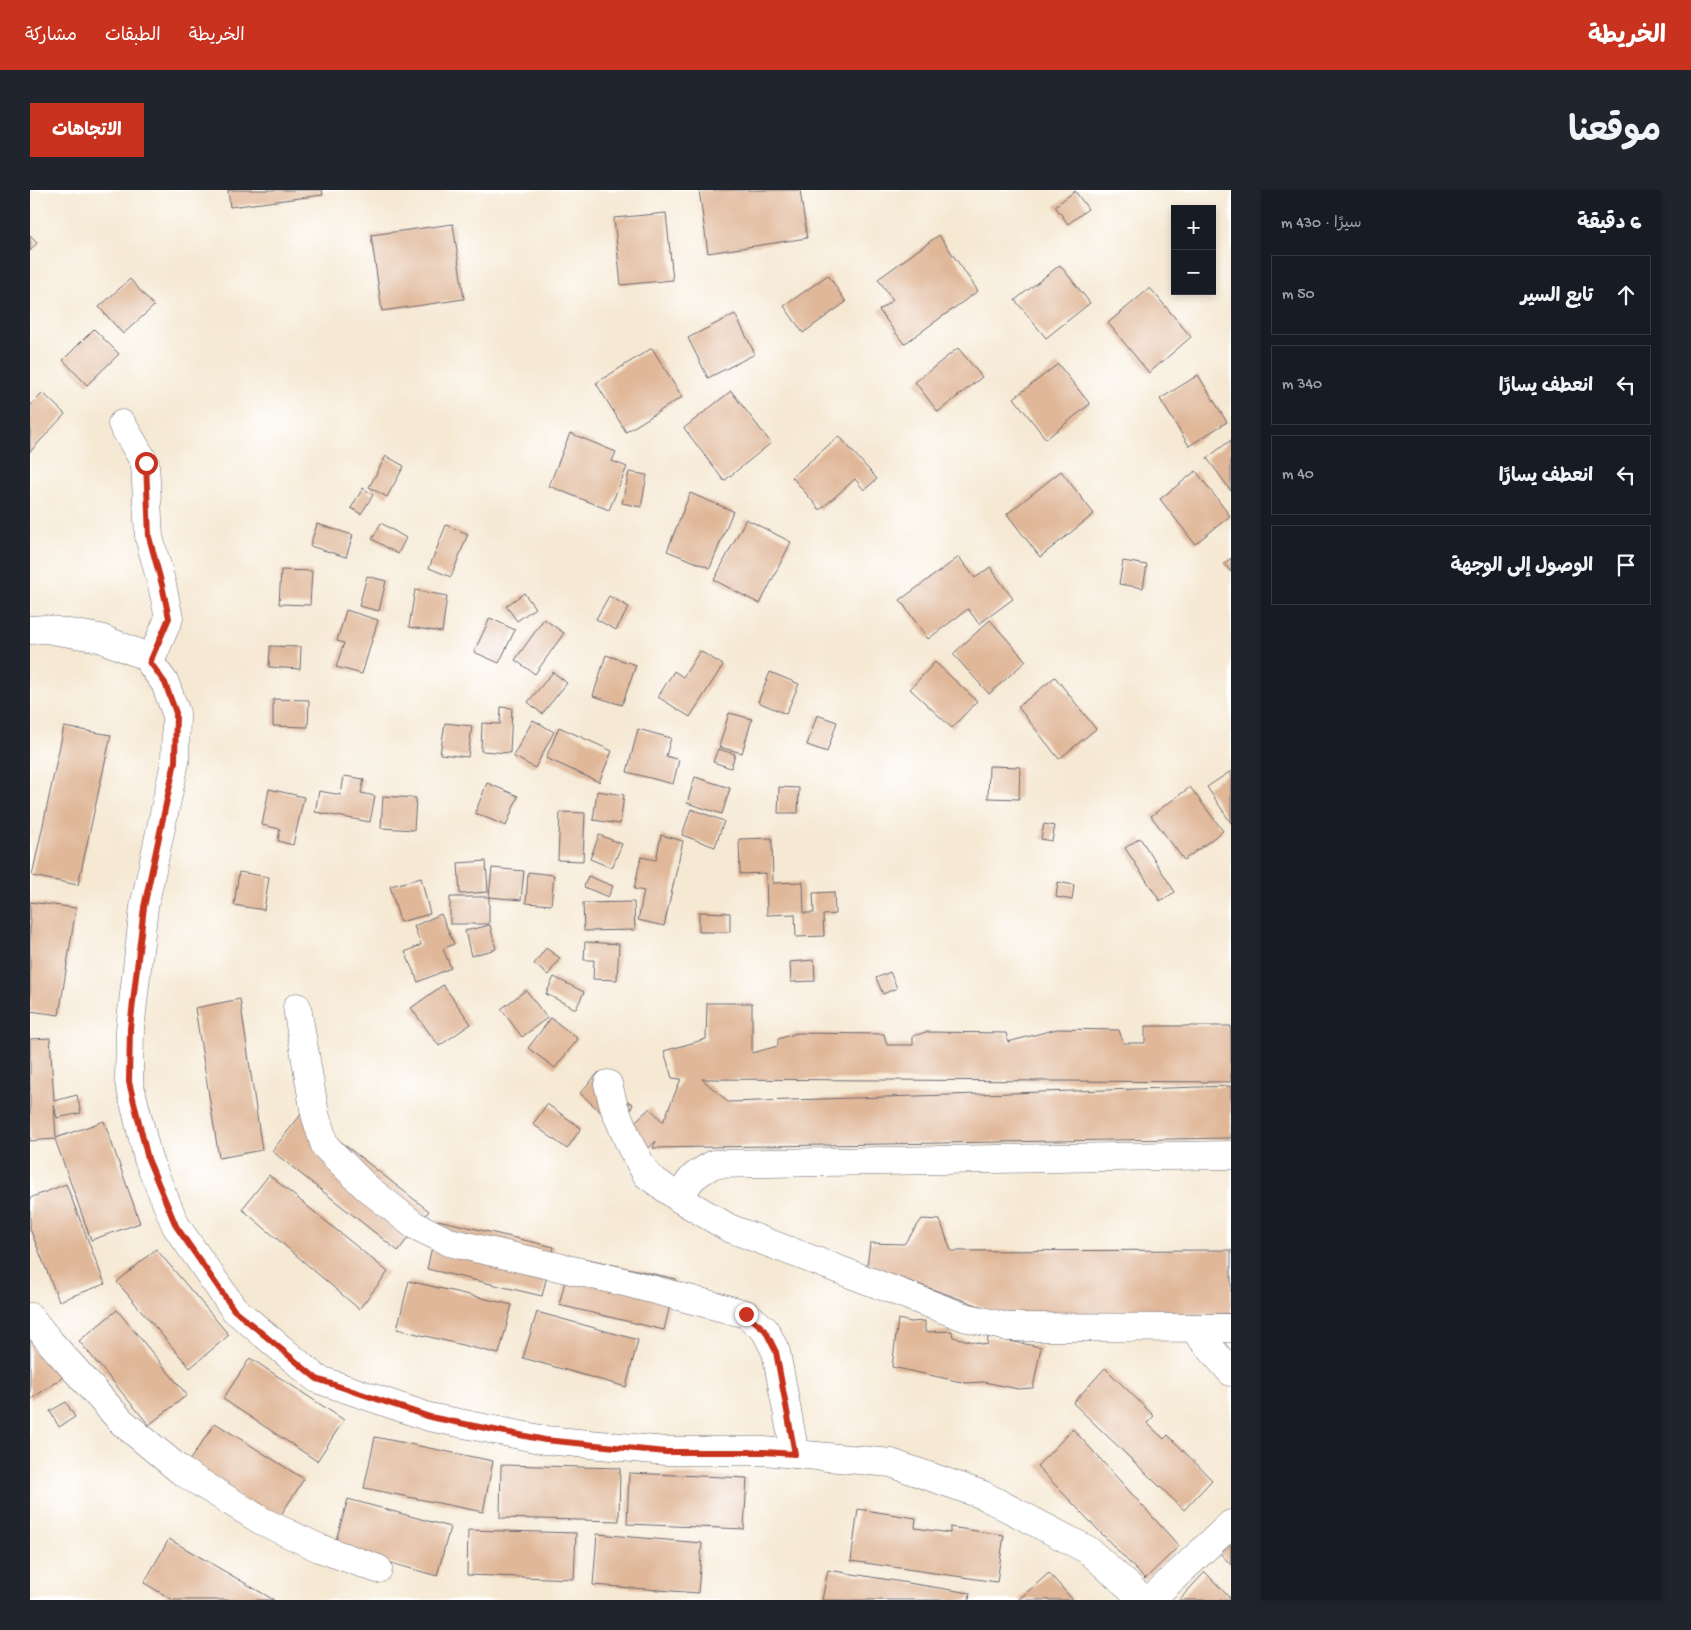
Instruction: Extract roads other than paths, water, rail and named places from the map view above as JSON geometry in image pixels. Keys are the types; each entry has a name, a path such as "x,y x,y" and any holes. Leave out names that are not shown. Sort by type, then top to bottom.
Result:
{"street":[{"path":"122,424 146,463 149,537 169,618 150,662"},
{"path":"30,630 45,629 100,638 145,656 165,683 176,713 175,762 144,907 130,1028 129,1082 148,1159 176,1226 234,1310 317,1379 430,1417 554,1441 666,1452 764,1452 891,1463 983,1495 1088,1550 1144,1600"},
{"path":"297,1007 314,1114 325,1146 366,1187 414,1224 449,1242 624,1282 746,1314 765,1330 776,1352 795,1454"},
{"path":"608,1084 617,1115 631,1147 647,1175 680,1199 729,1228 964,1317 1008,1327 1231,1328"},
{"path":"680,1199 687,1184 697,1173 714,1164 1231,1155"},
{"path":"30,1317 122,1422 181,1471 262,1521 319,1548 378,1569"},
{"path":"1193,1328 1231,1372"},
{"path":"1150,1600 1231,1524"}]}
